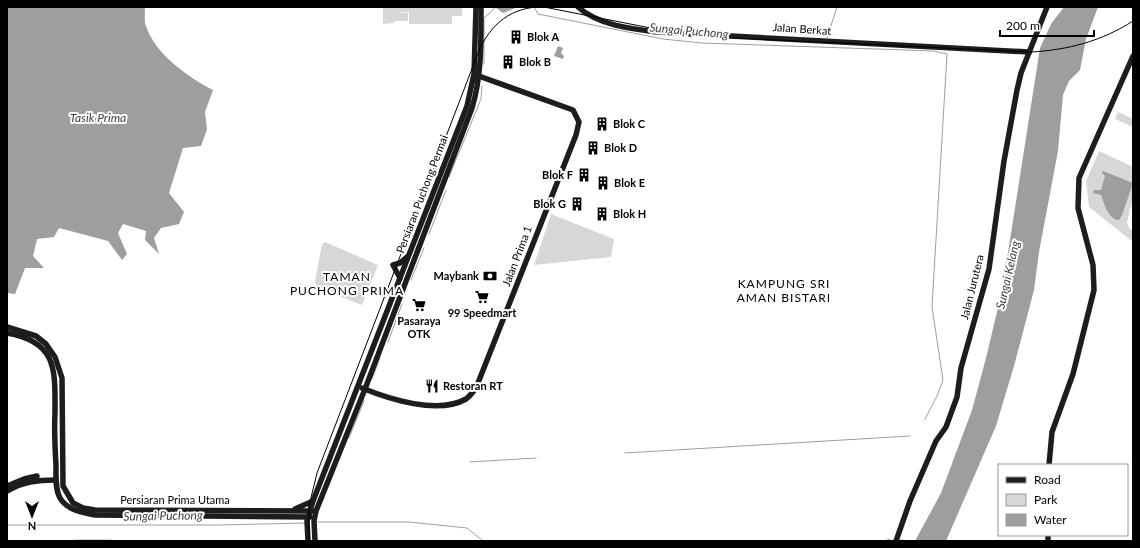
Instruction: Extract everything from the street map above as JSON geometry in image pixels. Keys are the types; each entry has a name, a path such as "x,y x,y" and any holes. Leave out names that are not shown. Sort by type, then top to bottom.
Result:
{"main road":[{"name":"Persiaran Puchong Permai","path":"308,541 312,537 311,516 314,501 408,256 472,108 477,86 476,7"},
{"name":"Persiaran Puchong Permai","path":"312,537 306,527 370,376 441,181 480,66 481,7"},
{"name":"Jalan Berkat","path":"578,7 595,19 630,28 657,32 1029,52"},
{"name":"Jalan Jurutera","path":"896,541 910,501 936,441 946,427 957,397 961,368 989,270 1004,161 1021,73 1048,7"},
{"path":"1049,464 1052,432 1073,374 1094,290 1093,265 1078,208 1078,178 1133,56"},
{"path":"477,86 481,81 487,78 480,66"},
{"name":"Jalan Prima 1","path":"358,386 401,403 442,405 458,403 468,398 476,388 576,135 579,122 572,110 477,75"},
{"path":"400,278 393,265 400,263 408,256"},
{"path":"7,327 36,336 46,344 55,357 62,378 59,469 56,478 60,487"},
{"path":"7,333 34,342 42,347 50,358 56,381 59,469"},
{"path":"361,399 375,393 371,386 370,376"},
{"path":"7,491 25,482 48,478 59,469"},
{"name":"Persiaran Prima Utama","path":"59,469 60,498 65,503 81,512 95,515 311,516"},
{"path":"7,486 30,477 56,478"},
{"path":"48,478 60,487"},
{"name":"Persiaran Prima Utama","path":"60,487 73,503 82,508 95,510 291,510 311,516"},
{"path":"291,510 314,501"},
{"path":"296,516 306,527"}],"green space":[{"path":"383,7 462,7 462,16 452,16 452,24 409,24 409,12 394,12 408,13 408,21 394,21 394,23 383,24"},
{"path":"1118,112 1133,119 1133,127 1115,119"},
{"path":"1099,151 1133,167 1131,174 1133,175 1133,197 1127,223 1129,228 1133,231 1133,242 1089,207 1086,181"},
{"path":"551,214 614,239 611,257 534,265"},
{"path":"325,242 378,265 362,305 317,287 315,282 322,244"},
{"path":"75,539 111,539 111,541 75,541"}],"water":[{"name":"Tasik Prima","path":"7,7 145,7 145,24 150,36 157,46 174,64 213,90 205,112 207,129 201,146 183,148 169,193 184,212 179,224 161,228 154,238 159,254 145,240 146,231 123,224 118,233 127,254 122,260 108,241 59,228 54,237 37,239 33,256 44,268 25,268 15,294 7,293"},
{"path":"495,7 518,7 503,13"},
{"name":"Sungai Kelang","path":"1064,7 1098,7 1086,39 1080,70 1069,81 1063,95 1058,151 1039,252 1034,290 1014,366 996,426 946,541 915,541 941,493 972,410 1002,291 1040,48 1051,24"},
{"path":"558,46 563,48 561,53 564,56 563,59 554,56"},
{"path":"1103,171 1133,183 1119,220 1115,219 1109,214 1101,195 1093,193 1094,190 1101,190 1105,176 1102,173"}],"waterway":[{"name":"Sungai Puchong","path":"484,64 484,18 496,7"},
{"path":"534,7 538,14 663,39 702,43 934,51 947,54 932,307 943,380 937,396 925,419"},
{"name":"Sungai Puchong","path":"827,38 837,7"},
{"name":"Sungai Puchong","path":"449,177 481,99 482,86"},
{"name":"Sungai Puchong","path":"429,234 446,190"},
{"name":"Sungai Puchong","path":"411,280 424,248"},
{"name":"Sungai Puchong","path":"388,342 402,304"},
{"name":"Sungai Puchong","path":"372,379 380,358"},
{"name":"Sungai Puchong","path":"349,438 364,401"},
{"path":"625,453 910,436"},
{"path":"470,462 536,458"},
{"path":"317,522 409,522 467,528 483,541"},
{"name":"Sungai Puchong","path":"7,525 220,525 306,523"},
{"path":"884,541 890,539"},
{"path":"901,540 911,541"}],"tram line":[{"path":"309,541 309,506 317,473 478,53 489,33 496,25 512,13 532,8 544,7 691,36 1031,52 1071,47 1109,34 1133,21"}],"place":[{"name":"Blok A","path":"516,37"},
{"name":"Blok B","path":"508,62"},
{"name":"Blok C","path":"602,124"},
{"name":"Blok D","path":"593,148"},
{"name":"Blok F","path":"584,175"},
{"name":"Blok E","path":"603,183"},
{"name":"Blok G","path":"577,204"},
{"name":"Blok H","path":"602,214"},
{"name":"Maybank","path":"490,276"},
{"name":"99 Speedmart","path":"482,297"},
{"name":"Pasaraya OTK","path":"419,305"},
{"name":"Restoran RT","path":"432,386"}],"district":[{"name":"TAMAN PUCHONG PRIMA","path":"347,284"},
{"name":"KAMPUNG SRI AMAN BISTARI","path":"784,291"}]}
